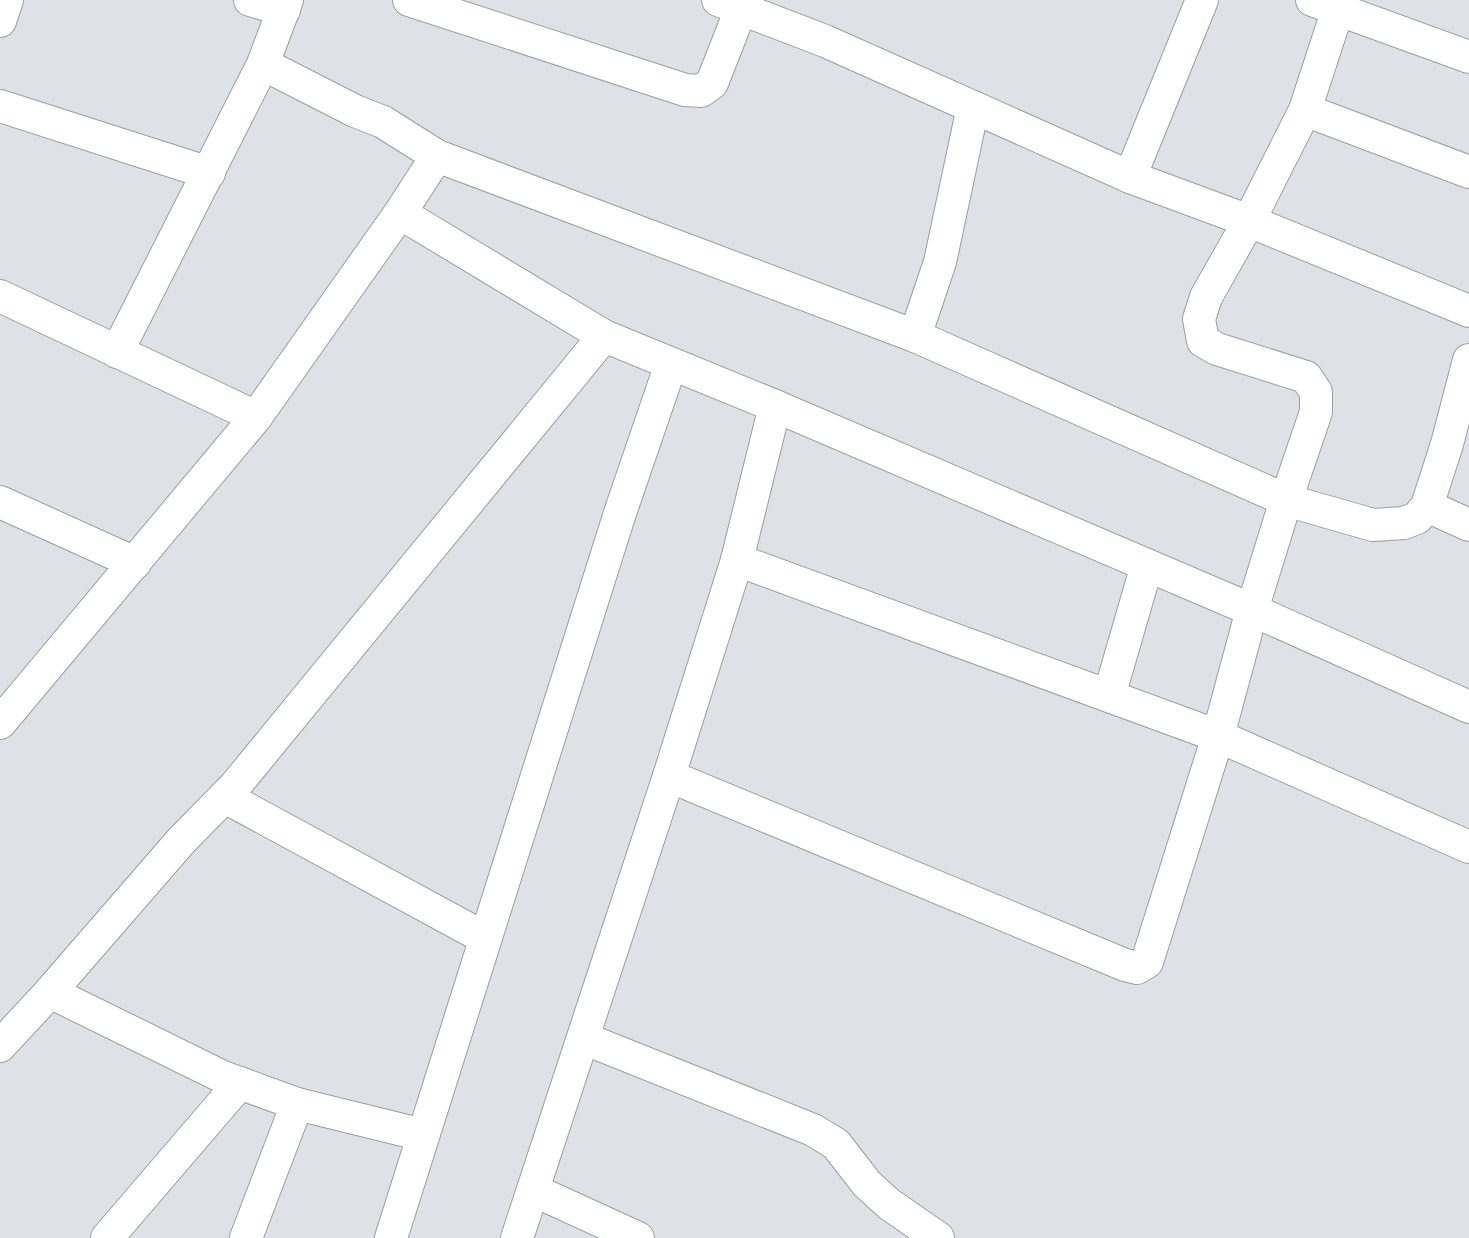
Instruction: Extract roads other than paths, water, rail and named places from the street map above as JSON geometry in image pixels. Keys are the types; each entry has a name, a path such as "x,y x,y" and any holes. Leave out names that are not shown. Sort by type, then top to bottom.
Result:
{"street":[{"path":"0,21 7,0"},
{"path":"117,352 263,64 285,5 250,0"},
{"path":"409,0 685,90 701,91 712,82 730,4 825,41 1130,177 1250,222 1469,311"},
{"path":"1130,177 1202,0"},
{"path":"669,776 1125,965 1137,968 1147,962 1218,736 1252,610 1316,412 1316,392 1306,377 1217,349 1203,341 1199,320 1206,297 1250,222 1305,110 1330,3 1469,57"},
{"path":"263,64 355,111 383,122 437,156 915,336 1286,500 1373,525 1404,523 1417,518 1427,506 1447,444 1469,360"},
{"path":"0,106 209,173"},
{"path":"915,336 940,262 973,107"},
{"path":"1305,110 1469,172"},
{"path":"0,723 256,417 400,213 437,156"},
{"path":"400,213 604,336 775,406 1252,610 1469,707"},
{"path":"0,296 256,417"},
{"path":"7,1028 50,992 182,841 225,797 604,336"},
{"path":"391,1238 620,513 670,364"},
{"path":"517,1238 669,776 737,560 775,406"},
{"path":"0,502 135,563"},
{"path":"1427,506 1469,525"},
{"path":"737,560 1218,736 1469,847"},
{"path":"1109,696 1147,565"},
{"path":"0,684 31,687"},
{"path":"225,797 485,938"},
{"path":"50,992 223,1077 297,1104 423,1135"},
{"path":"583,1038 813,1130 836,1144 867,1184 889,1204 938,1238"},
{"path":"107,1238 240,1083"},
{"path":"246,1238 297,1104"},
{"path":"533,1190 638,1238"}]}
